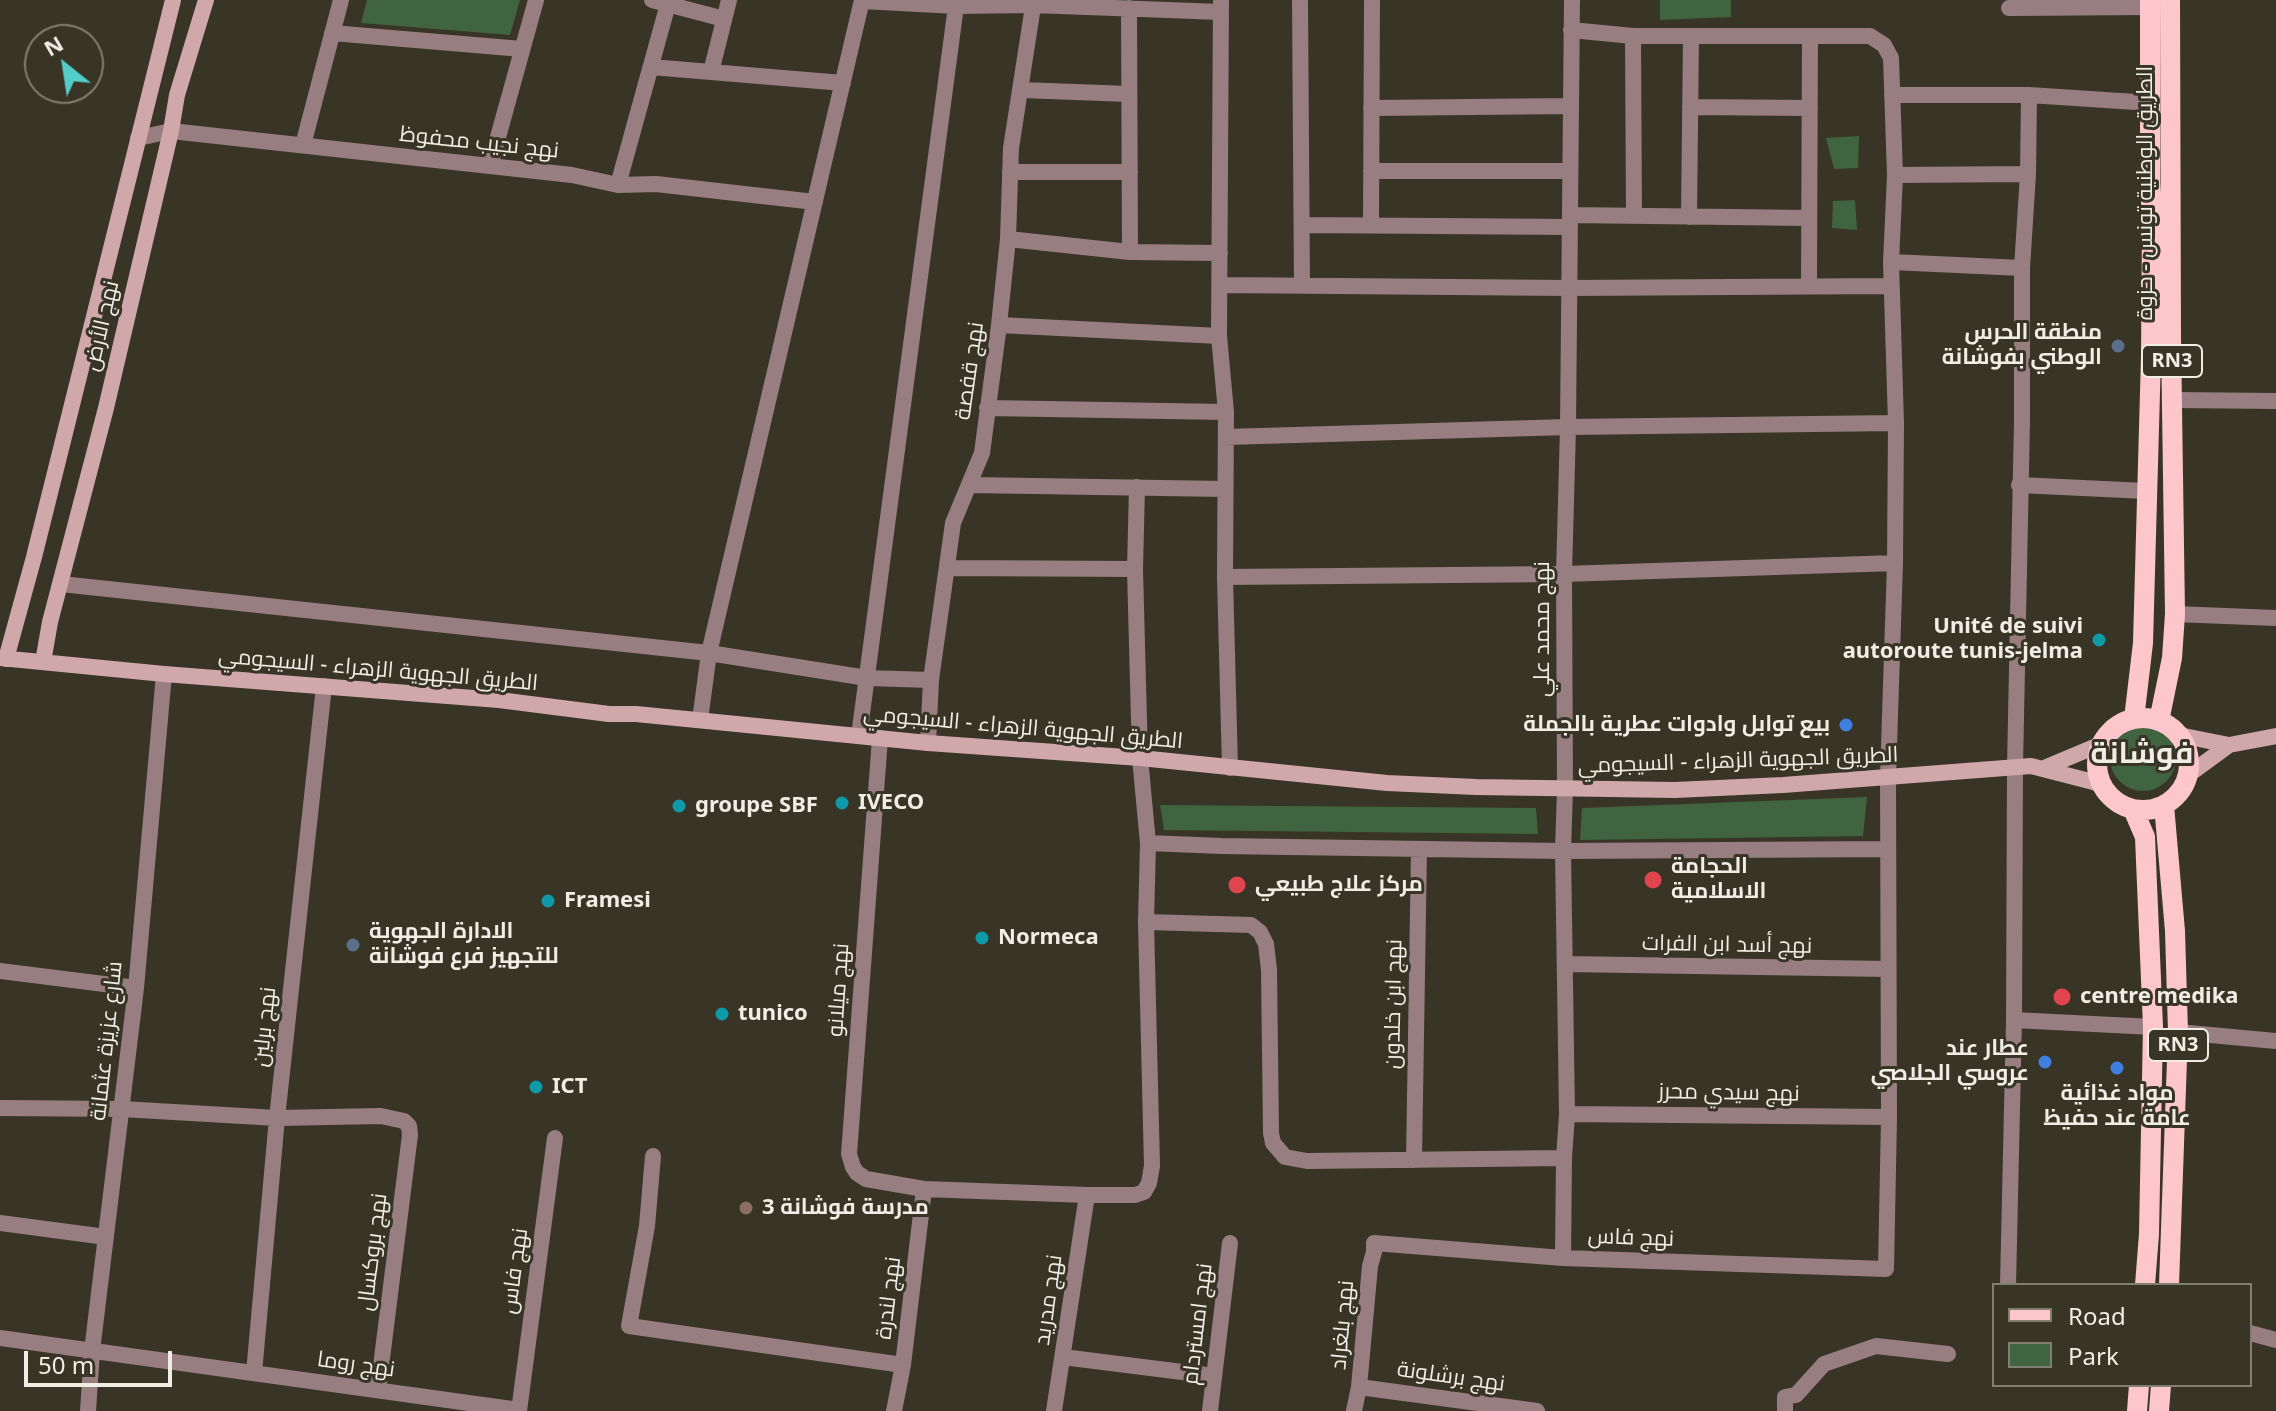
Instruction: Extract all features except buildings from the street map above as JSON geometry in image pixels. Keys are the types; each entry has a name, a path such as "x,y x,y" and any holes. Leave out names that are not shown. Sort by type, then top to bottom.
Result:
{"main road":[{"name":"نهج الأرض","path":"3,659 34,557 173,0"},
{"name":"نهج الأرض","path":"43,662 50,622 106,408 177,95 206,0"},
{"name":"الطريق الوطنية تونس - حزوة","path":"2159,721 2172,658 2175,614 2170,0"},
{"name":"الطريق الوطنية تونس - حزوة","path":"2134,719 2143,643 2151,356 2150,4"},
{"name":"الطريق الجهوية الزهراء - السيجومي","path":"3,659 499,700 609,714 636,714 928,743 1140,758 1387,783 1675,790 2015,767 2044,768 2101,784"},
{"path":"2179,735 2189,761 2188,775 2179,792 2164,805 2149,810 2133,809 2109,796 2097,771 2101,744 2121,724 2134,719 2159,721 2179,735 2229,745 2276,736"},
{"name":"الطريق الجهوية الزهراء - السيجومي","path":"2044,768 2101,744"},
{"path":"2188,775 2229,745"},
{"name":"RN3","path":"2164,805 2175,931 2178,1032 2169,1283"},
{"name":"RN3","path":"2133,809 2145,837 2153,1027 2145,1283"},
{"path":"2137,1411 2139,1387"},
{"path":"2159,1411 2161,1387"}],"street":[{"path":"303,145 341,0"},
{"path":"490,166 536,0"},
{"path":"711,72 729,0"},
{"path":"700,720 709,653 862,0 956,6 1034,3 1129,8 1221,6 1219,336 1226,412 1225,577 1230,768"},
{"path":"1300,0 1302,285"},
{"path":"1371,225 1372,0"},
{"name":"نهج محمد علي","path":"1563,1258 1567,1114 1563,851 1564,574 1572,0"},
{"path":"618,185 651,67 660,2 724,19"},
{"name":"نهج قفصة","path":"928,743 931,680 953,523 982,453 1008,239 1011,148 1034,3"},
{"path":"2009,8 2060,4 2150,4"},
{"path":"859,736 956,6"},
{"path":"1129,8 1130,252"},
{"path":"1571,30 1633,36 1870,36 1884,45 1891,58 1895,175 1891,286 1896,423 1888,777 1889,1117"},
{"path":"332,33 522,49"},
{"path":"1633,36 1634,216"},
{"path":"1689,217 1691,36"},
{"path":"1809,286 1810,36"},
{"path":"651,67 843,83"},
{"path":"1022,90 1129,94"},
{"path":"1892,95 2029,95 2151,103"},
{"path":"2008,1283 2022,268 2029,95"},
{"path":"1371,108 1571,106"},
{"path":"1690,107 1810,108"},
{"name":"نهج نجيب محفوظ","path":"138,138 171,131 572,175 618,185 656,184 815,202"},
{"path":"1371,171 1569,171"},
{"path":"1010,172 1130,172"},
{"path":"1895,175 2028,174"},
{"path":"1302,225 1570,221 1634,216 1809,218"},
{"path":"1008,239 1130,252 1220,253"},
{"path":"1891,262 2022,268"},
{"path":"1220,285 1569,288 1891,286"},
{"path":"999,325 1219,336"},
{"path":"2173,400 2276,401"},
{"path":"987,408 1226,412"},
{"path":"1226,437 1568,427 1896,423"},
{"path":"970,485 1225,489"},
{"path":"2019,485 2146,491"},
{"path":"1137,487 1135,569 1140,758 1148,843 1146,922 1251,925 1260,932 1266,944 1269,970 1271,1133 1278,1151 1285,1157 1307,1161 1564,1158"},
{"path":"1225,577 1564,574 1895,563"},
{"path":"948,568 1135,569"},
{"path":"61,584 709,653 867,678 931,680"},
{"path":"2175,614 2276,618"},
{"name":"شارع عزيزة عثمانة","path":"88,1411 92,1351 136,988 164,674"},
{"name":"نهج برلين","path":"254,1373 277,1118 324,686"},
{"name":"نهج ميلانو","path":"880,738 849,1154 857,1173 866,1179 924,1189 1087,1195 1135,1195 1144,1192 1152,1166 1146,922"},
{"path":"1148,843 1563,851 1888,849"},
{"name":"نهج ابن خلدون","path":"1414,1160 1419,849"},
{"name":"نهج أسد ابن الفرات","path":"1565,964 1888,969"},
{"path":"0,971 136,988"},
{"path":"2014,1020 2153,1027"},
{"path":"2178,1032 2276,1041"},
{"path":"0,1108 122,1109 277,1118"},
{"name":"نهج سيدي محرز","path":"1567,1114 1889,1117"},
{"name":"نهج بروكسال","path":"277,1118 381,1116 404,1121 409,1126 378,1390"},
{"name":"نهج فاس","path":"1374,1243 1563,1258 1886,1269 1889,1117"},
{"name":"نهج فاس","path":"519,1411 555,1138"},
{"path":"653,1156 647,1226 629,1326 903,1365"},
{"name":"نهج لندرة","path":"894,1411 903,1365 924,1189"},
{"name":"نهج مدريد","path":"1054,1411 1087,1195"},
{"path":"0,1223 106,1237"},
{"name":"نهج امستردام","path":"1210,1411 1230,1243"},
{"name":"نهج بلغراد","path":"1354,1411 1374,1243"},
{"path":"2252,1334 2276,1340"},
{"name":"نهج روما","path":"0,1338 519,1411"},
{"path":"1785,1411 1785,1397 1796,1395 1824,1364 1876,1346 1948,1354"},
{"path":"1063,1357 1214,1376"},
{"name":"نهج برشلونة","path":"1359,1387 1537,1411"}],"green space":[{"path":"367,0 520,0 510,35 361,23"},
{"path":"1660,0 1731,0 1731,17 1660,20"},
{"path":"1859,136 1858,168 1834,169 1826,138"},
{"path":"1855,200 1857,230 1832,228 1833,201"},
{"path":"2137,725 2149,725 2161,730 2171,740 2176,758 2174,771 2161,786 2149,791 2137,791 2125,786 2115,776 2110,764 2110,752 2115,740 2125,730"},
{"path":"1867,797 1863,836 1580,840 1582,808"},
{"path":"1160,805 1536,808 1538,834 1164,830"}],"place":[{"name":"منطقة الحرس الوطني بفوشانة","path":"2118,346"},
{"name":"Unité de suivi autoroute tunis-jelma","path":"2099,640"},
{"name":"بيع توابل وادوات عطرية بالجملة","path":"1846,725"},
{"name":"IVECO","path":"842,803"},
{"name":"groupe SBF","path":"679,806"},
{"name":"الحجامة الاسلامية","path":"1653,880"},
{"name":"مركز علاج طبيعي","path":"1237,885"},
{"name":"Framesi","path":"548,901"},
{"name":"Normeca","path":"982,938"},
{"name":"الادارة الجهوية للتجهيز فرع فوشانة","path":"353,945"},
{"name":"centre medika","path":"2062,997"},
{"name":"tunico","path":"722,1014"},
{"name":"عطار عند عروسي الجلاصي","path":"2045,1062"},
{"name":"مواد غذائية عامة عند حفيظ","path":"2117,1068"},
{"name":"ICT","path":"536,1087"},
{"name":"مدرسة فوشانة 3","path":"746,1208"}],"district":[{"name":"فوشانة","path":"2142,754"}]}
